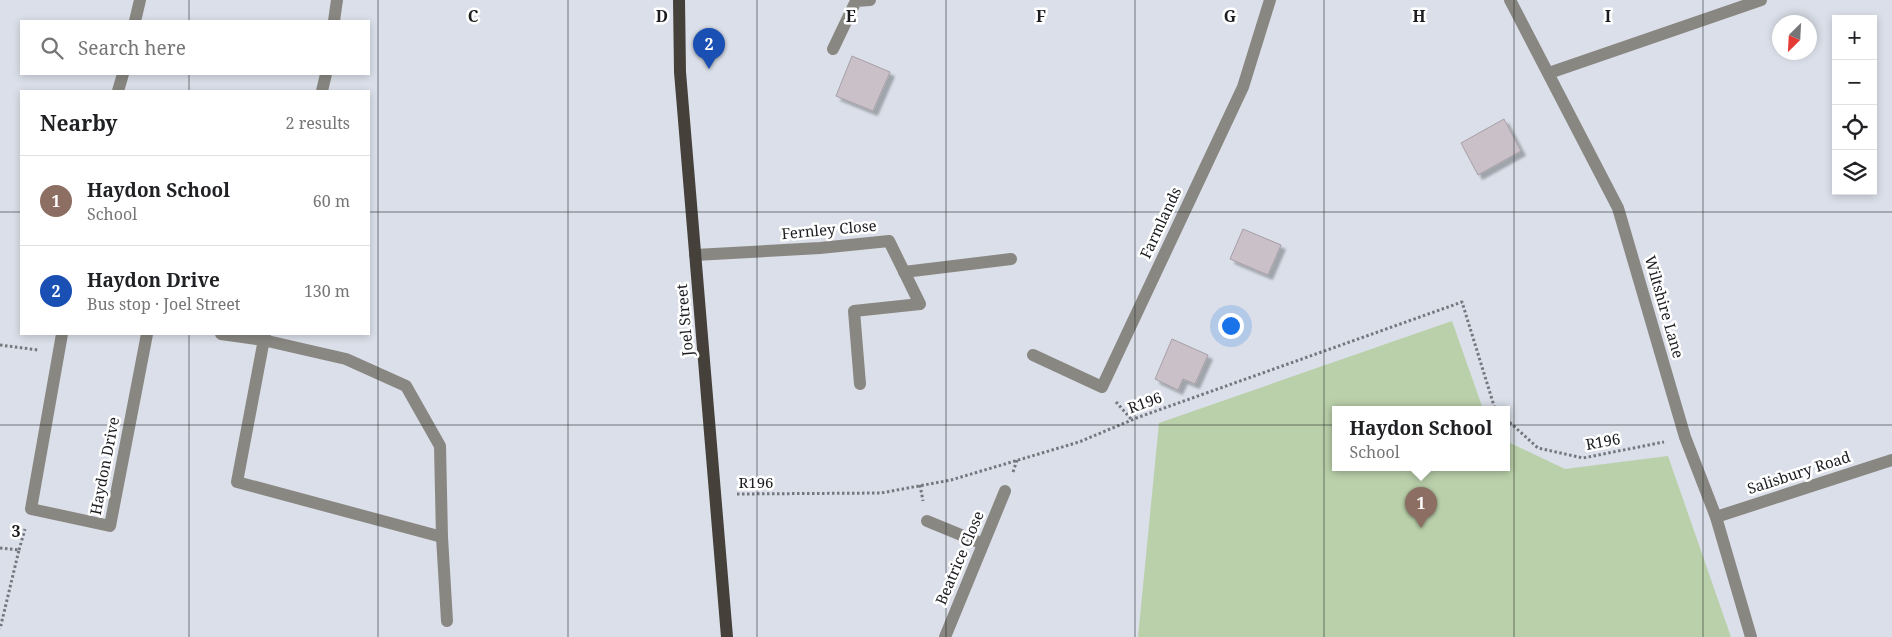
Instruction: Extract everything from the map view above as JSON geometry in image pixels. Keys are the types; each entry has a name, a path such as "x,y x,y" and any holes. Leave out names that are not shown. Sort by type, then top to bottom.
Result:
{"main road":[{"name":"Joel Street","path":"680,0 680,72 727,637"}],"street":[{"path":"135,20 140,0"},
{"path":"334,20 337,0"},
{"path":"833,49 856,1 870,0"},
{"name":"Farmlands","path":"1033,356 1102,387 1243,87 1270,0"},
{"name":"Wiltshire Lane","path":"1510,0 1618,208 1685,438 1716,516 1751,637"},
{"path":"1549,73 1761,0"},
{"path":"118,90 123,75"},
{"path":"322,90 326,75"},
{"name":"Fernley Close","path":"695,255 820,248 888,241 920,304 854,311 860,384"},
{"path":"904,272 1011,259"},
{"name":"Haydon Drive","path":"62,335 31,509 110,526 147,335"},
{"path":"235,335 264,337 346,359 406,386 440,446 442,537 447,621"},
{"path":"264,337 237,482 442,537"},
{"name":"Salisbury Road","path":"1716,516 1892,460"},
{"name":"Beatrice Close","path":"945,637 1005,491"},
{"path":"927,521 983,544"}],"path":[{"name":"R196","path":"716,494 881,493 951,480 1079,442 1148,413 1462,302 1494,406"},
{"path":"0,345 58,352"},
{"name":"R196","path":"1510,423 1538,448 1583,458 1685,438"},
{"path":"0,548 19,550 0,629"}],"green space":[{"path":"1452,321 1482,406 1332,406 1332,471 1510,471 1510,443 1565,469 1668,456 1731,637 1138,637 1159,423"}],"building":[{"path":"852,56 890,72 873,111 836,96"},
{"path":"1504,119 1521,151 1478,175 1461,143"},
{"path":"1243,229 1281,245 1268,275 1230,259"},
{"path":"1172,339 1208,355 1195,384 1183,379 1178,390 1155,379"}],"place":[{"name":"Haydon Drive","path":"709,69"},
{"name":"Haydon School","path":"1421,528"}]}
